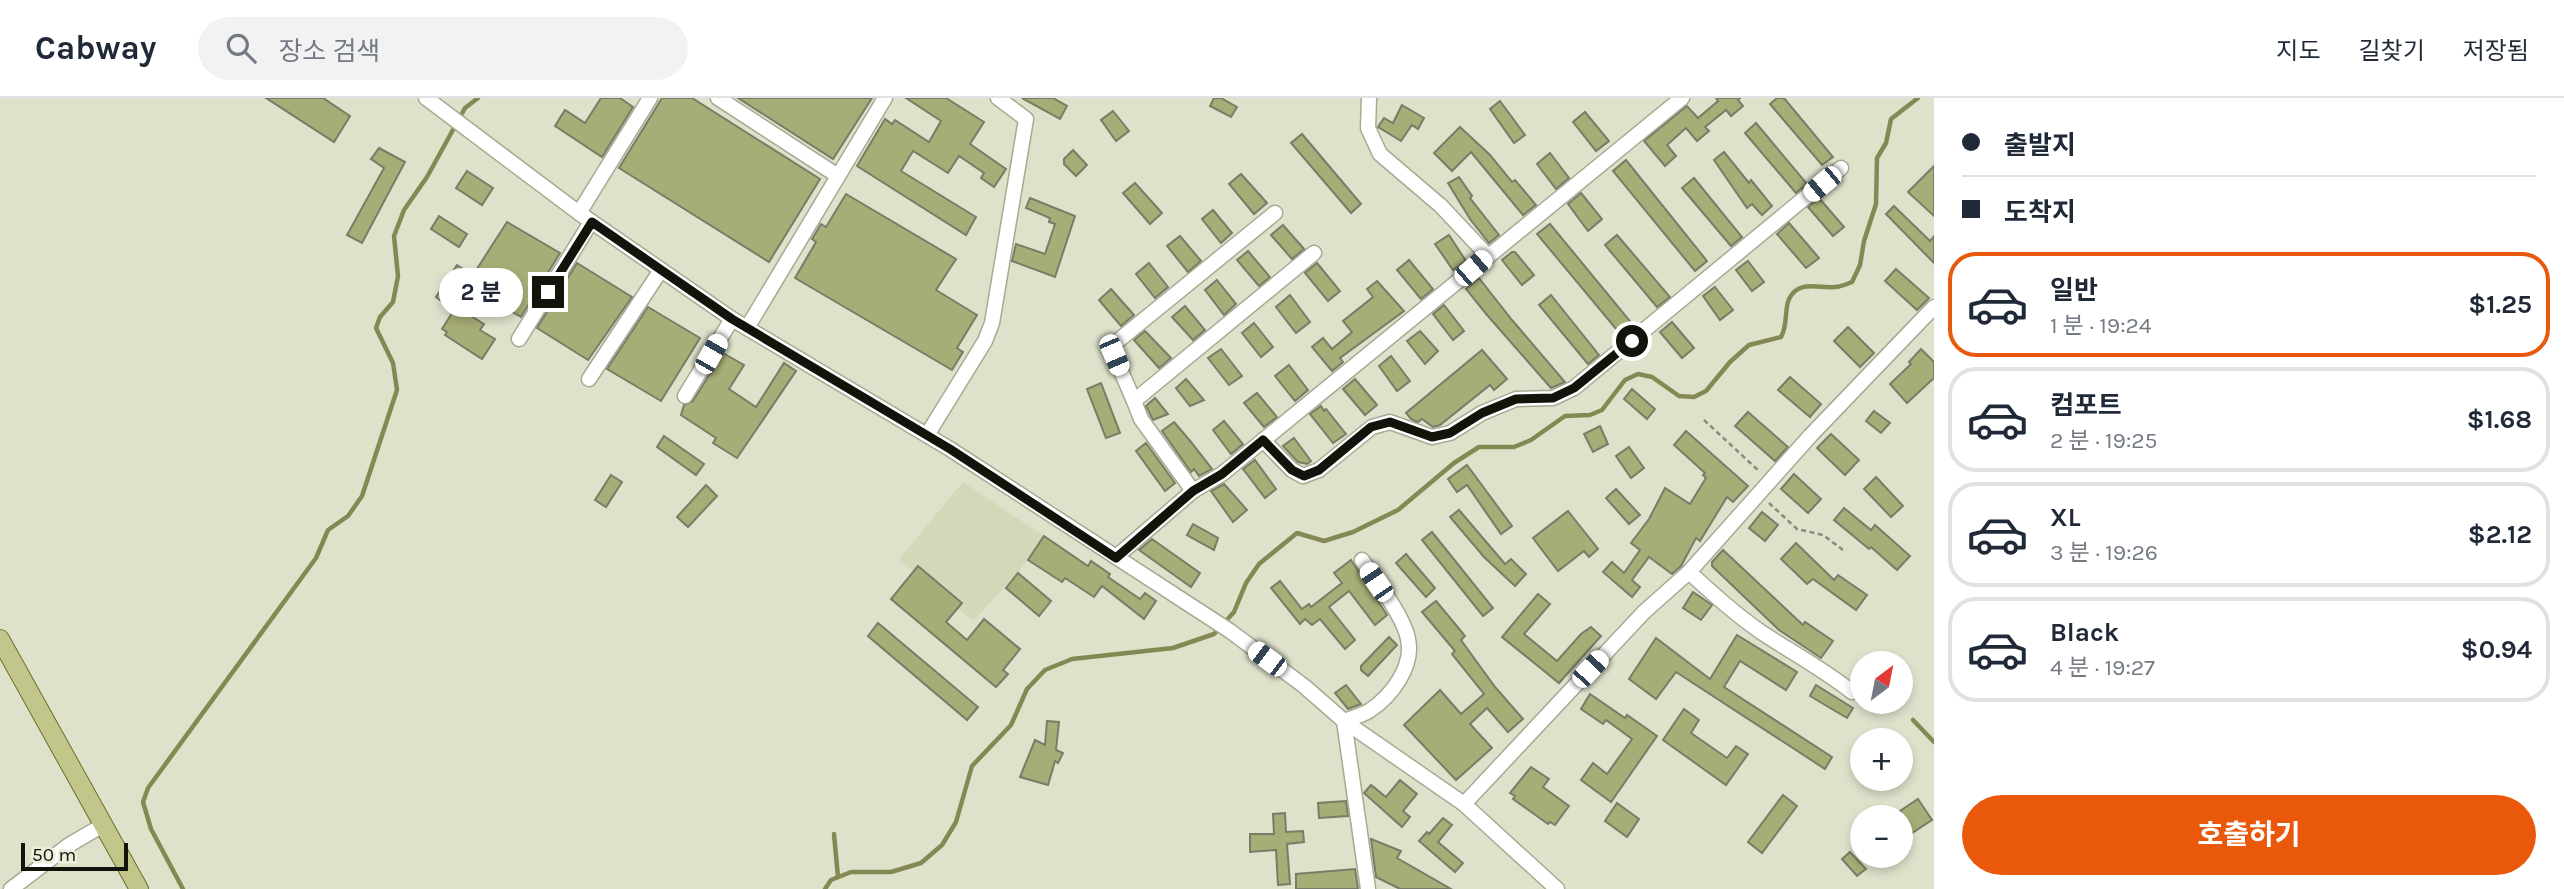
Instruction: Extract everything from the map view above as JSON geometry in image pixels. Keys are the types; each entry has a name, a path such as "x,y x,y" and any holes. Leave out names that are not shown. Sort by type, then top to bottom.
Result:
{"main road":[{"path":"0,639 139,889"}],"street":[{"path":"426,98 579,213 732,319 950,449 1230,631 1344,721 1464,804 1557,889"},
{"path":"579,213 650,98"},
{"path":"718,98 838,176"},
{"path":"747,328 885,98"},
{"path":"931,438 985,341 992,323 1026,118 998,98"},
{"path":"1369,98 1368,128 1380,154 1441,206 1488,256"},
{"path":"1116,558 1193,491 1222,474 1682,98"},
{"path":"1263,440 1292,470 1304,476 1319,470 1371,427 1390,422 1432,437 1450,433 1482,413 1516,399 1553,398 1574,388 1841,169"},
{"path":"1193,491 1141,419 1114,355 1114,344 1275,213"},
{"path":"519,339 592,222"},
{"path":"1133,401 1314,253"},
{"path":"589,379 661,270"},
{"path":"1464,804 1644,611 1689,572 1770,481 1934,307"},
{"path":"685,396 732,319"},
{"path":"1344,721 1369,711 1392,690 1408,663 1408,638 1391,604 1362,560"},
{"path":"1689,572 1761,632 1850,690"},
{"path":"1344,721 1368,889"},
{"path":"11,889 69,845 103,825"}],"path":[{"path":"1704,420 1770,481"},
{"path":"1759,493 1797,529 1823,535 1843,550"}],"shaded area":[{"path":"963,482 1044,536 1018,573 973,621 899,559"}],"building":[{"path":"266,98 323,98 350,116 334,142"},
{"path":"601,98 620,98 633,107 602,157 555,126 565,110 585,123"},
{"path":"662,98 692,98 820,179 769,262 619,168"},
{"path":"738,98 872,98 833,159"},
{"path":"906,98 946,98 984,122 970,144 1006,169 994,187 981,178 984,173 959,156 948,173 913,151 901,171 976,217 966,235 857,166 885,119 892,124 895,120 929,142 941,121"},
{"path":"1022,98 1053,98 1067,106 1060,119"},
{"path":"1214,98 1221,98 1237,107 1231,117 1210,106"},
{"path":"1716,98 1740,98 1738,100 1743,106 1731,116 1726,110 1705,127 1709,131 1697,141 1686,128 1667,145 1676,156 1665,166 1644,141 1687,106 1698,118 1718,101"},
{"path":"1777,98 1784,98 1833,157 1822,165 1770,104"},
{"path":"1500,101 1525,135 1514,143 1490,109"},
{"path":"1402,105 1424,118 1418,129 1412,125 1401,141 1378,127 1384,118 1393,123"},
{"path":"1113,111 1129,131 1116,141 1101,120"},
{"path":"1585,112 1609,141 1596,151 1573,122"},
{"path":"1756,123 1807,184 1796,193 1745,133"},
{"path":"1460,127 1490,155 1512,182 1515,180 1536,205 1523,215 1471,152 1452,171 1434,153"},
{"path":"1302,134 1361,204 1351,213 1291,143"},
{"path":"379,148 405,162 362,243 347,235 384,168 371,159"},
{"path":"1073,150 1087,165 1076,176 1064,164 1064,159"},
{"path":"1724,152 1772,206 1762,215 1752,204 1747,208 1714,160"},
{"path":"1550,153 1569,178 1556,189 1537,164"},
{"path":"1626,160 1707,261 1695,271 1613,171"},
{"path":"1934,166 1934,216 1908,192"},
{"path":"467,171 493,188 482,205 456,188"},
{"path":"1241,174 1267,203 1254,214 1229,184"},
{"path":"1459,177 1472,196 1470,198 1499,235 1489,243 1470,219 1448,183"},
{"path":"1694,178 1742,237 1731,246 1682,188"},
{"path":"1135,183 1162,213 1150,224 1123,193"},
{"path":"1581,193 1602,219 1588,231 1568,204"},
{"path":"846,194 956,259 936,290 977,315 957,348 963,352 952,370 795,278 816,242 812,239 821,224 826,227"},
{"path":"1030,198 1075,216 1055,277 1012,261 1016,244 1045,254 1055,224 1049,222 1050,218 1026,208"},
{"path":"1819,198 1844,227 1833,236 1808,207"},
{"path":"1894,206 1930,241 1934,236 1934,263 1886,214"},
{"path":"1213,210 1232,233 1221,243 1202,219"},
{"path":"439,216 467,234 459,247 431,229"},
{"path":"507,222 560,253 521,317 460,282 445,304 436,297 457,265 473,275"},
{"path":"1789,223 1819,258 1806,268 1777,234"},
{"path":"1550,224 1634,326 1622,336 1537,234"},
{"path":"1283,225 1304,249 1292,259 1271,235"},
{"path":"1449,235 1466,261 1453,270 1435,244"},
{"path":"1617,235 1670,297 1657,307 1605,245"},
{"path":"1180,236 1201,261 1188,272 1167,246"},
{"path":"1248,251 1270,277 1259,286 1237,260"},
{"path":"1515,252 1534,275 1522,285 1502,260"},
{"path":"1409,260 1433,289 1421,299 1397,270"},
{"path":"1748,261 1764,282 1752,291 1736,270"},
{"path":"577,263 632,297 588,360 537,328"},
{"path":"1149,263 1168,287 1155,298 1136,274"},
{"path":"1317,263 1340,291 1328,301 1305,273"},
{"path":"1896,269 1929,298 1917,310 1885,281"},
{"path":"1479,278 1565,382 1551,388 1487,315 1466,289"},
{"path":"1217,280 1236,304 1224,315 1205,290"},
{"path":"1377,281 1404,311 1340,358 1343,362 1332,371 1312,347 1323,338 1332,349 1352,332 1343,321 1373,297 1367,289"},
{"path":"1715,287 1733,310 1720,320 1703,296"},
{"path":"1111,289 1134,315 1121,326 1099,300"},
{"path":"1290,295 1310,322 1296,333 1276,307"},
{"path":"1551,295 1599,355 1588,364 1539,305"},
{"path":"1444,305 1464,331 1453,340 1433,314"},
{"path":"1185,306 1205,330 1193,340 1172,317"},
{"path":"456,307 484,324 480,330 495,339 482,359 445,335 447,332 442,329"},
{"path":"648,307 700,338 661,401 607,369"},
{"path":"1672,322 1694,348 1682,358 1660,332"},
{"path":"1254,323 1273,347 1261,357 1242,333"},
{"path":"1848,327 1874,353 1860,367 1834,341"},
{"path":"1145,331 1171,358 1159,368 1134,340"},
{"path":"1420,331 1438,351 1425,364 1407,341"},
{"path":"1221,349 1242,376 1229,385 1208,358"},
{"path":"1921,349 1934,362 1934,378 1907,403 1890,384 1911,364 1909,362"},
{"path":"1482,350 1507,379 1494,390 1490,385 1440,425 1433,427 1422,419 1418,422 1411,419 1406,413"},
{"path":"723,353 744,365 729,389 756,407 784,363 796,371 737,458 713,443 716,438 681,415 684,405 693,401"},
{"path":"1391,356 1410,381 1397,391 1379,366"},
{"path":"1289,365 1308,390 1295,401 1275,376"},
{"path":"1790,377 1821,404 1810,417 1778,390"},
{"path":"1186,379 1204,400 1190,406 1176,388"},
{"path":"1355,379 1377,405 1365,415 1343,389"},
{"path":"1101,383 1120,433 1106,438 1087,389"},
{"path":"1632,389 1655,409 1647,419 1624,399"},
{"path":"1257,393 1277,417 1264,427 1244,403"},
{"path":"1155,398 1168,414 1153,420 1146,406"},
{"path":"1321,406 1346,434 1333,443 1310,414"},
{"path":"1874,411 1890,423 1881,433 1866,421"},
{"path":"1748,412 1788,447 1775,461 1735,426"},
{"path":"1224,421 1243,444 1231,454 1213,430"},
{"path":"1174,422 1212,469 1199,476 1194,469 1191,472 1162,431"},
{"path":"1600,426 1608,444 1593,452 1584,434"},
{"path":"1686,431 1748,486 1733,502 1727,497 1700,541 1696,538 1681,566 1672,574 1649,557 1632,580 1640,587 1632,597 1603,572 1612,562 1624,573 1640,550 1631,543 1649,519 1665,488 1690,504 1706,478 1703,475 1705,473 1674,445"},
{"path":"1831,434 1859,460 1845,475 1817,448"},
{"path":"664,436 704,464 696,475 657,447"},
{"path":"1294,438 1311,461 1307,464 1298,462 1283,446"},
{"path":"1146,443 1175,483 1165,491 1136,451"},
{"path":"1629,447 1644,468 1631,478 1616,456"},
{"path":"1255,460 1276,489 1265,498 1243,469"},
{"path":"1467,465 1512,526 1501,534 1467,485 1457,492 1448,479"},
{"path":"1794,474 1821,499 1808,513 1781,489"},
{"path":"611,475 622,482 606,507 595,500"},
{"path":"1876,477 1903,506 1891,517 1864,489"},
{"path":"1224,484 1247,510 1233,522 1211,491"},
{"path":"706,485 717,496 688,527 677,517"},
{"path":"1616,489 1640,515 1629,524 1606,498"},
{"path":"1844,508 1871,530 1875,525 1910,556 1897,570 1834,520"},
{"path":"1459,510 1505,564 1511,559 1526,574 1515,586 1484,557 1450,517"},
{"path":"1568,511 1598,549 1589,557 1584,551 1558,571 1533,538"},
{"path":"1762,512 1778,525 1765,541 1749,528"},
{"path":"1193,524 1218,538 1214,550 1187,535"},
{"path":"1432,532 1493,608 1483,616 1422,540"},
{"path":"1044,536 1088,566 1091,561 1110,574 1108,577 1140,599 1145,593 1156,601 1144,619 1102,586 1094,597 1065,578 1062,582 1028,560"},
{"path":"1152,539 1200,573 1191,587 1139,550"},
{"path":"1796,543 1834,580 1838,575 1867,595 1856,610 1813,579 1807,584 1781,559"},
{"path":"1723,550 1803,625 1805,622 1833,641 1821,658 1779,630 1712,566 1712,562"},
{"path":"1406,554 1435,588 1426,597 1396,563"},
{"path":"1351,560 1387,615 1375,625 1349,591 1329,607 1355,640 1345,649 1320,619 1312,625 1305,619 1300,624 1271,588 1280,581 1302,609 1309,604 1311,607 1342,583 1334,573"},
{"path":"918,566 962,603 946,622 967,640 984,619 1020,649 1003,670 1008,674 996,687 891,599"},
{"path":"1018,573 1051,601 1039,616 1006,588"},
{"path":"1693,592 1712,605 1701,620 1683,608"},
{"path":"1538,594 1550,604 1524,634 1557,661 1581,634 1591,627 1601,636 1559,683 1502,637"},
{"path":"1436,601 1465,636 1461,640 1495,687 1523,719 1508,732 1487,708 1470,724 1492,748 1456,780 1404,725 1440,690 1461,714 1484,694 1452,654 1455,651 1422,612"},
{"path":"878,623 978,707 967,720 868,636"},
{"path":"1737,635 1797,672 1786,690 1740,661 1724,687 1832,757 1825,769 1676,672 1656,699 1629,679 1656,638 1710,679"},
{"path":"1389,637 1397,645 1368,676 1361,670 1361,666"},
{"path":"1346,685 1361,704 1348,709 1335,693"},
{"path":"1816,685 1850,706 1850,713 1847,718 1810,696"},
{"path":"1590,694 1657,736 1611,802 1581,780 1593,763 1607,774 1632,739 1606,720 1603,724 1581,709"},
{"path":"1684,709 1699,720 1691,733 1727,758 1736,746 1748,754 1726,785 1663,740"},
{"path":"1047,721 1059,722 1056,750 1063,753 1058,763 1055,761 1048,785 1020,777 1035,740 1045,745"},
{"path":"1531,767 1549,779 1543,787 1569,806 1555,825 1550,822 1548,824 1513,799 1515,796 1510,793"},
{"path":"1400,780 1417,794 1403,811 1410,817 1402,827 1364,793 1371,785 1386,797"},
{"path":"1783,795 1797,806 1762,853 1748,842"},
{"path":"1918,799 1932,820 1913,832 1913,805 1909,805"},
{"path":"1346,801 1348,816 1319,818 1318,803"},
{"path":"1617,803 1639,819 1627,837 1605,821"},
{"path":"1285,813 1286,832 1303,831 1304,842 1287,844 1290,884 1278,885 1276,850 1250,852 1250,834 1274,834 1273,814"},
{"path":"1443,818 1452,825 1438,842 1463,863 1455,872 1419,841"},
{"path":"1371,839 1401,851 1397,858 1451,889 1400,889 1376,877"},
{"path":"1850,852 1850,868 1866,869 1857,876 1842,859"},
{"path":"1355,869 1358,889 1296,889 1296,874"}],"waterway":[{"path":"183,889 151,829 143,802 148,788 316,558 328,530 348,516 362,496 397,390 393,363 376,328 380,317 393,302 398,276 394,236 404,210 427,177 465,108 478,98"},
{"path":"825,889 831,880 851,872 891,872 921,863 942,845 956,822 972,766 1011,725 1027,689 1045,670 1072,659 1173,648 1214,634 1234,612 1246,583 1259,564 1297,533 1324,541 1353,532 1398,510 1454,463 1479,447 1514,447 1531,440 1565,416 1590,415 1602,410 1625,380 1638,374 1652,377 1679,396 1694,397 1706,391 1730,362 1749,345 1781,337 1789,299 1798,289 1810,286 1837,287 1852,282 1860,265 1864,241 1876,204 1877,158 1886,143 1891,119 1918,98"},
{"path":"1913,720 1934,742"},
{"path":"834,834 838,877"}],"route":[{"path":"548,292 592,222 732,319 950,449 1116,558 1193,491 1222,474 1263,440 1292,470 1304,476 1319,470 1371,427 1390,422 1432,437 1450,433 1482,413 1516,399 1553,398 1574,388 1632,341"}]}
